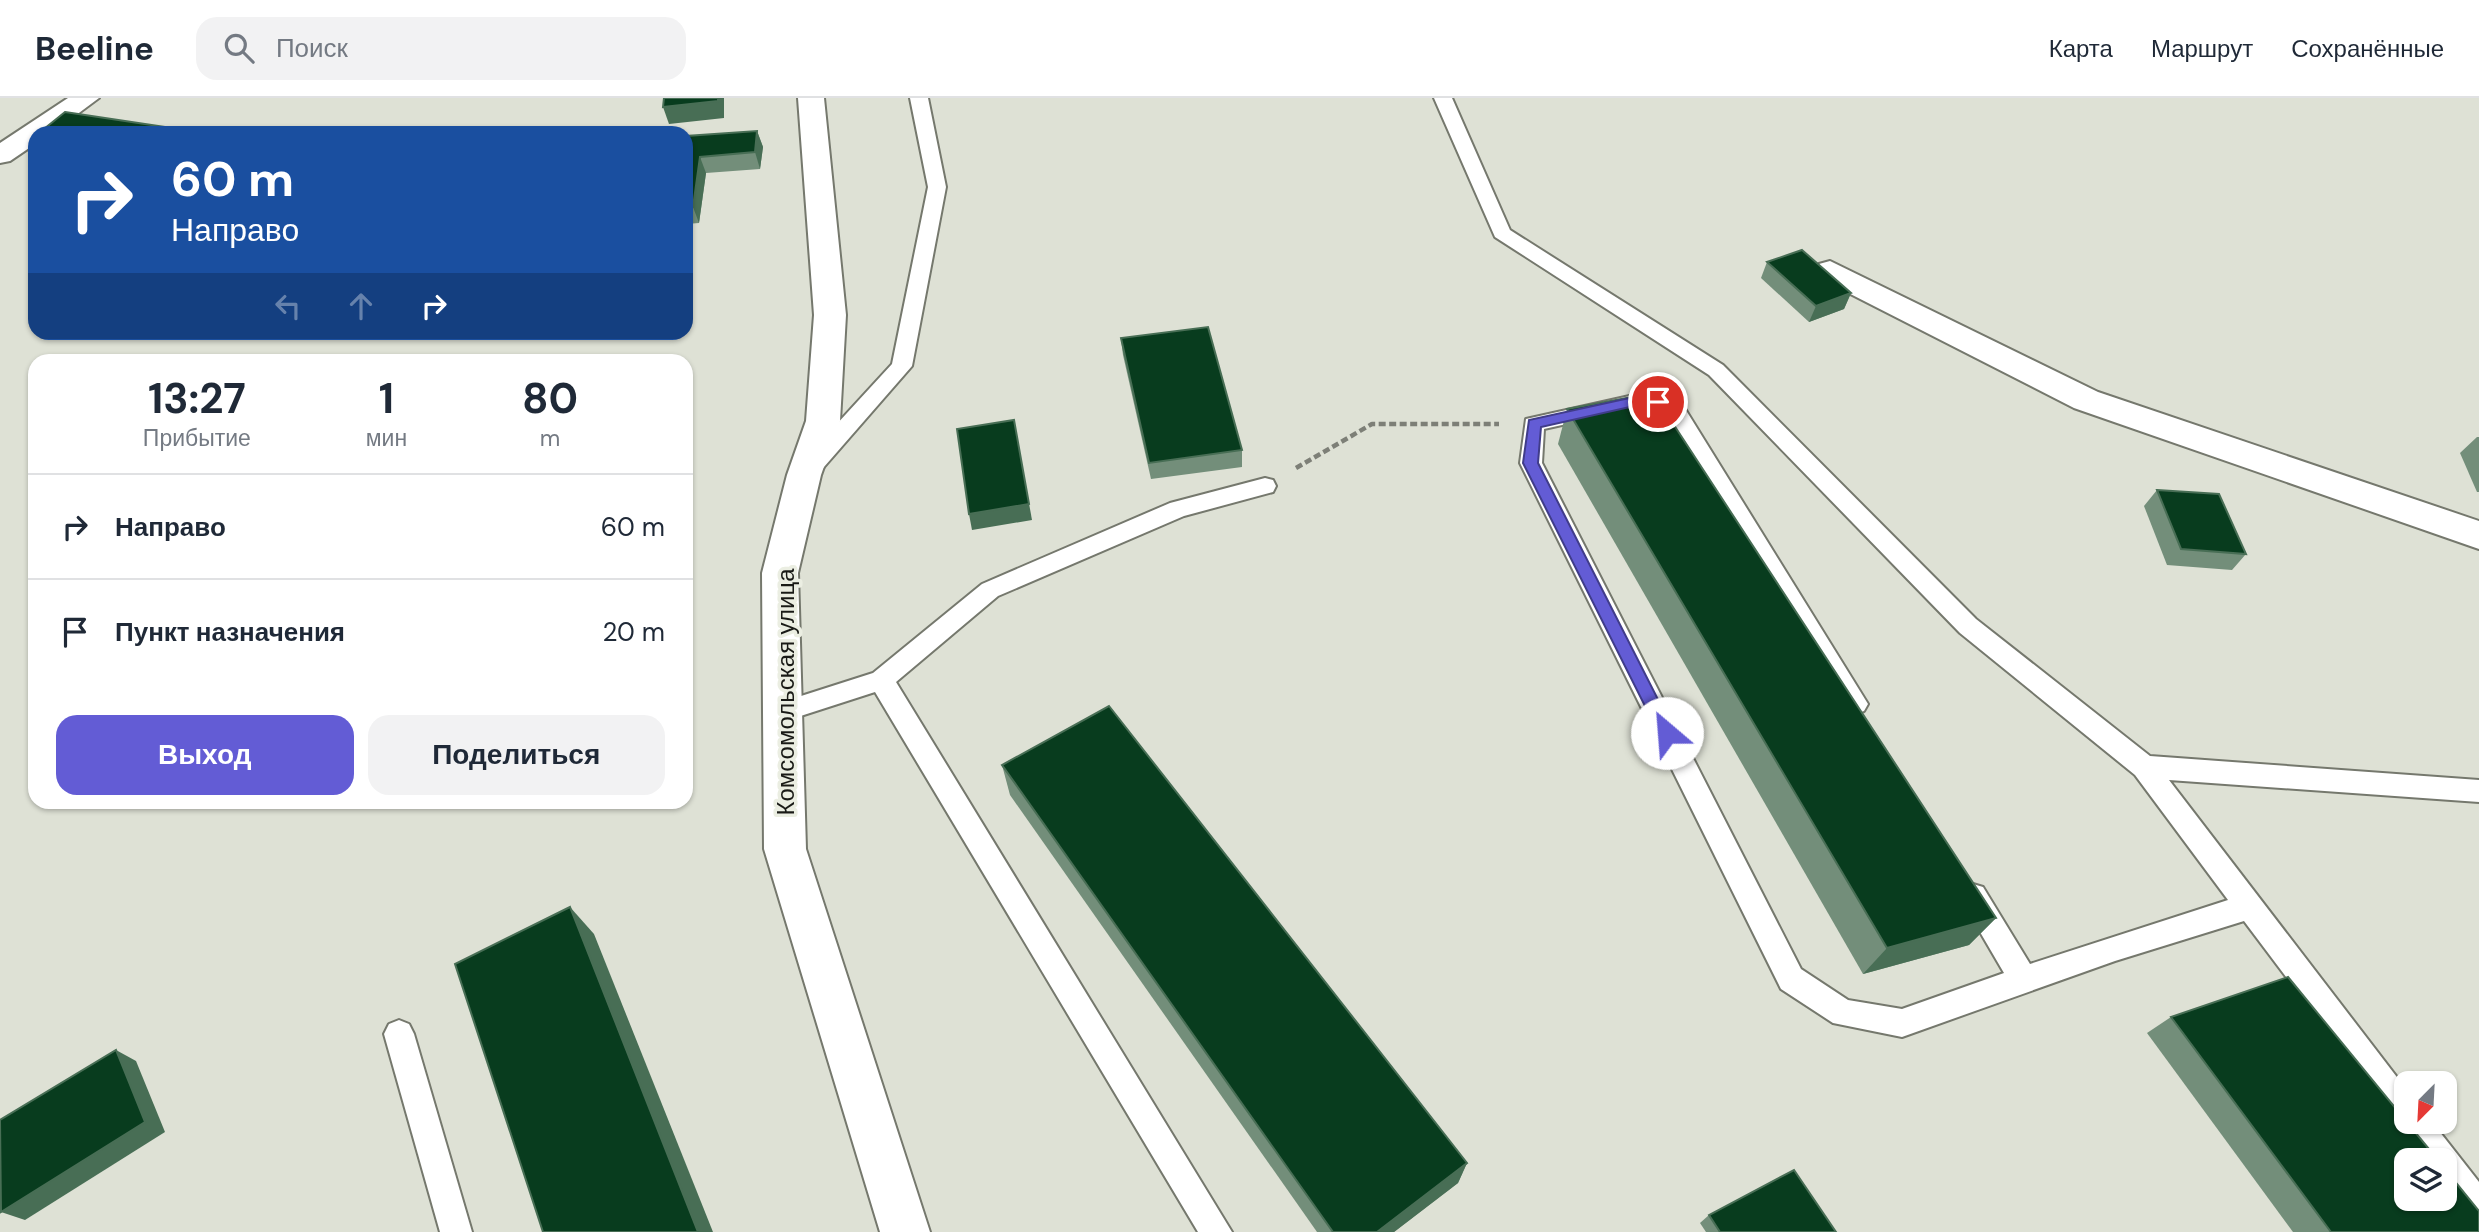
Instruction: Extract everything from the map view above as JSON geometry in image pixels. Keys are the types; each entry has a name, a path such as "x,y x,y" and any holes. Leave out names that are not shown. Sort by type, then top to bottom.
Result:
{"street":[{"path":"44,126 86,98"},
{"name":"Комсомольская улица","path":"811,98 830,315 823,421 804,475 780,573 785,849 905,1232"},
{"path":"0,155 28,136"},
{"path":"1830,271 2086,400 2479,535"}],"lane":[{"path":"1443,98 1502,233 1672,339 1716,370 1968,626 2144,767 2247,907 2394,1097"},
{"path":"804,475 902,366 937,187 921,99"},
{"path":"1867,723 1672,404 1643,400 1534,424 1531,463 1791,979 1843,1013 1902,1023 2025,982 2115,948 2247,907"},
{"path":"782,712 881,680 990,590 1178,509 1265,486"},
{"path":"881,680 1216,1232"},
{"path":"2144,767 2479,791"},
{"path":"1960,876 2025,982"},
{"path":"399,1034 456,1232"},
{"path":"2423,1134 2434,1148"},
{"path":"2457,1178 2479,1207"}],"path":[{"path":"1265,486 1372,424 1534,424"}],"building":[{"path":"664,98 718,98 718,101 663,107"},
{"path":"65,112 158,126 48,126"},
{"path":"757,131 755,152 700,157 693,207 693,136"},
{"path":"1802,250 1851,293 1816,306 1767,262"},
{"path":"1208,327 1242,450 1149,463 1121,338"},
{"path":"1653,393 1996,918 1887,948 1567,409"},
{"path":"1014,420 1029,504 969,514 957,429"},
{"path":"2157,490 2219,494 2246,554 2181,549"},
{"path":"1109,706 1467,1163 1377,1232 1333,1232 1002,765"},
{"path":"570,907 698,1232 543,1232 455,964"},
{"path":"2288,977 2394,1106 2394,1134 2417,1134 2428,1148 2394,1148 2394,1211 2457,1211 2457,1184 2479,1211 2479,1232 2331,1232 2171,1017"},
{"path":"116,1050 145,1122 1,1212 0,1120"},
{"path":"1794,1170 1836,1232 1720,1232 1709,1215"}],"route":[{"path":"1658,402 1643,400 1534,424 1531,463 1667,733"}]}
